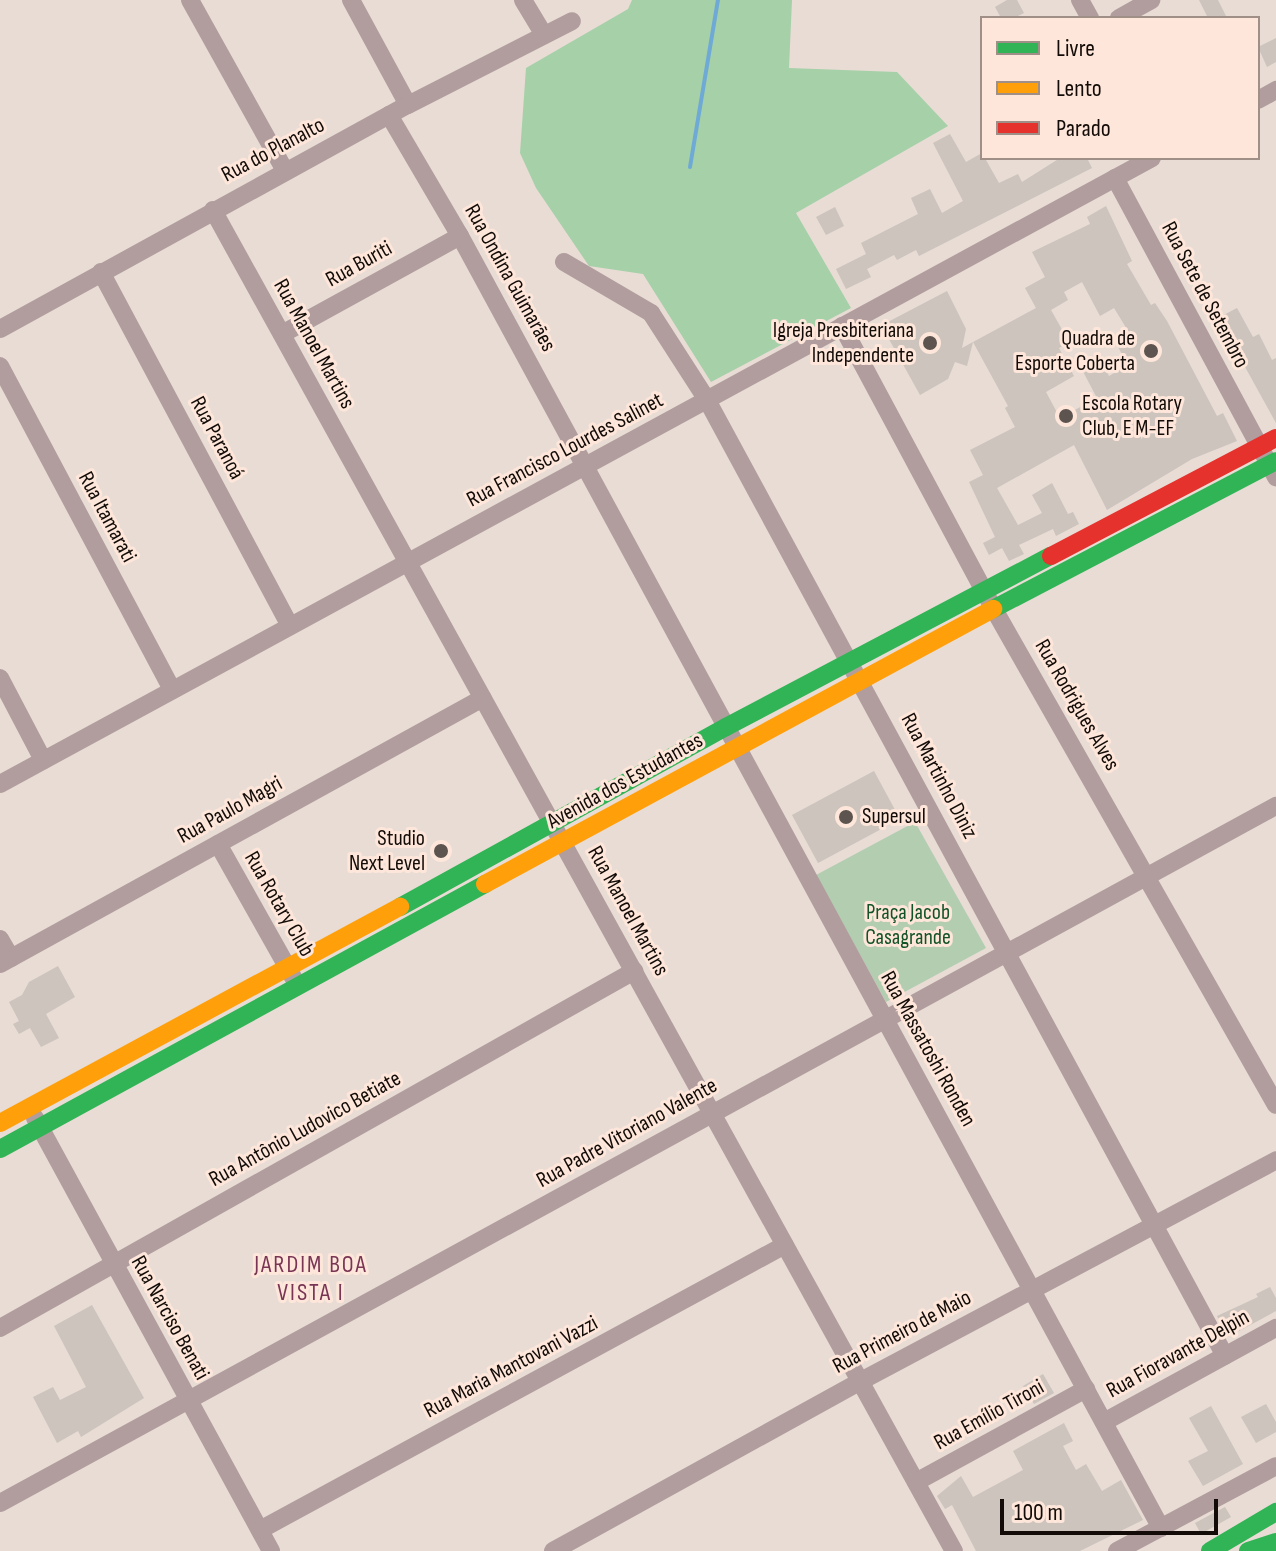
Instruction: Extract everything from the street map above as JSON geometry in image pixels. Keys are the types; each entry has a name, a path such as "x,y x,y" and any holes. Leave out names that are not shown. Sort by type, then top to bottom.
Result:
{"street":[{"path":"190,0 285,171"},
{"path":"351,0 408,105"},
{"path":"523,0 544,35"},
{"path":"1123,16 1151,0"},
{"name":"Rua do Planalto","path":"0,329 389,115 572,21"},
{"name":"Rua Ondina Guimarães","path":"389,115 460,236 585,466"},
{"name":"Rua Francisco Lourdes Salinet","path":"0,784 1148,160"},
{"name":"Rua Sete de Setembro","path":"1115,178 1268,442 1274,468"},
{"name":"Rua Manoel Martins","path":"213,210 954,1551"},
{"name":"Rua Buriti","path":"282,334 460,236"},
{"name":"Rua Martinho Diniz","path":"564,262 651,313 707,400 1225,1356"},
{"name":"Rua Paranoá","path":"101,272 290,626"},
{"name":"Rua Rodrigues Alves","path":"842,326 995,611 1276,1105"},
{"name":"Rua Itamarati","path":"0,366 172,690"},
{"name":"Avenida dos Estudantes","path":"0,1123 288,969 726,727 1268,442"},
{"name":"Rua Massatoshi Ronden","path":"585,466 1161,1528"},
{"name":"Avenida dos Estudantes","path":"0,1149 859,679 1181,512 1274,468"},
{"path":"1170,493 1181,512"},
{"path":"1087,537 1099,556"},
{"path":"0,678 43,760"},
{"name":"Rua Paulo Magri","path":"6,961 483,698"},
{"name":"Rua Padre Vitoriano Valente","path":"0,1503 1276,806"},
{"name":"Rua Rotary Club","path":"218,844 299,987"},
{"path":"424,894 434,913"},
{"path":"0,939 6,961"},
{"name":"Rua Antônio Ludovico Betiate","path":"0,1328 634,971"},
{"name":"Rua Narciso Benati","path":"29,1107 271,1551"},
{"name":"Rua Primeiro de Maio","path":"553,1551 861,1381 1276,1160"},
{"name":"Rua Maria Mantovani Vazzi","path":"260,1530 785,1245"},
{"name":"Rua Fioravante Delpin","path":"1104,1422 1276,1328"},
{"name":"Rua Emílio Tironi","path":"916,1482 1086,1389"},
{"path":"1117,1551 1276,1466"},
{"path":"1210,1551 1276,1512"},
{"path":"1248,1551 1276,1542"}],"green space":[{"path":"632,0 792,0 789,68 897,72 948,126 796,213 851,308 711,382 643,274 589,266 536,188 520,153 526,68 628,9"},
{"name":"Praça Jacob Casagrande","path":"915,822 986,948 886,1002 816,875"}],"building":[{"path":"1007,0 1017,0 1024,13 1000,16 995,7"},
{"path":"1199,0 1218,0 1226,16 1207,16"},
{"path":"1276,38 1276,62 1267,67 1260,46"},
{"path":"950,134 966,162 980,154 980,160 986,160 999,183 1018,174 1022,182 1057,160 1088,160 1092,168 919,256 916,250 897,260 894,255 867,269 871,277 846,289 836,269 866,254 861,243 918,214 911,198 930,189 942,213 963,201 933,143"},
{"path":"1106,206 1132,261 1127,264 1151,305 1155,303 1167,321 1217,416 1223,413 1237,441 1192,459 1107,510 1074,445 997,488 1018,525 1042,513 1032,495 1052,483 1068,514 1073,512 1079,524 1056,536 1053,529 1019,545 1024,554 1009,561 1002,548 989,555 983,543 995,537 969,482 983,475 970,450 1015,427 1005,408 1008,406 973,342 1036,308 1025,288 1045,277 1032,252 1090,224 1087,217","holes":["1082,282 1100,316 1114,308 1133,339 1118,347 1128,365 1109,376 1097,354 1079,364 1097,398 1060,418 1046,392 1074,376 1059,348 1069,342 1051,310 1068,300 1064,292"]},
{"path":"835,207 844,226 826,235 816,217"},
{"name":"Igreja Presbiteriana Independente","path":"947,291 966,329 962,348 973,342 967,366 955,362 948,379 920,395 885,332 884,324"},
{"path":"1237,308 1253,337 1259,334 1272,360 1276,358 1276,423 1218,318"},
{"name":"Supersul","path":"874,771 900,819 818,863 792,815"},
{"path":"58,966 75,997 46,1014 59,1038 41,1047 30,1028 19,1034 13,1024 19,1021 9,1002 22,995 29,982"},
{"path":"1270,1287 1276,1298 1276,1311 1228,1337 1217,1316 1258,1297 1256,1294"},
{"path":"92,1305 144,1398 81,1437 78,1431 57,1443 33,1397 53,1387 60,1400 86,1387 54,1326"},
{"path":"1043,1374 1054,1393 1034,1404 1023,1386"},
{"path":"1266,1404 1276,1422 1276,1432 1256,1443 1241,1417"},
{"path":"1211,1406 1243,1464 1203,1486 1188,1461 1208,1451 1189,1418"},
{"path":"1064,1423 1073,1441 1063,1446 1076,1470 1086,1464 1102,1491 1121,1480 1143,1520 1080,1551 976,1551 952,1505 945,1509 937,1496 961,1476 973,1497 1023,1470 1013,1451"},
{"path":"1225,1507 1231,1517 1201,1534 1195,1523"}],"waterway":[{"path":"690,167 718,0"}],"traffic: fast":[{"path":"993,609 1276,461"},
{"path":"400,907 726,727 1051,556"},
{"path":"0,1149 485,884"},
{"path":"1210,1551 1276,1512"},
{"path":"1248,1551 1276,1542"}],"traffic: slow":[{"path":"485,884 993,609"},
{"path":"0,1123 400,907"}],"traffic: jam":[{"path":"1051,556 1276,438"}],"place":[{"name":"Igreja Presbiteriana Independente","path":"930,343"},
{"name":"Quadra de Esporte Coberta","path":"1151,351"},
{"name":"Escola Rotary Club, E M-EF","path":"1066,416"},
{"name":"Supersul","path":"846,817"},
{"name":"Studio Next Level","path":"441,851"}],"district":[{"name":"JARDIM BOA VISTA I","path":"311,1279"}]}
